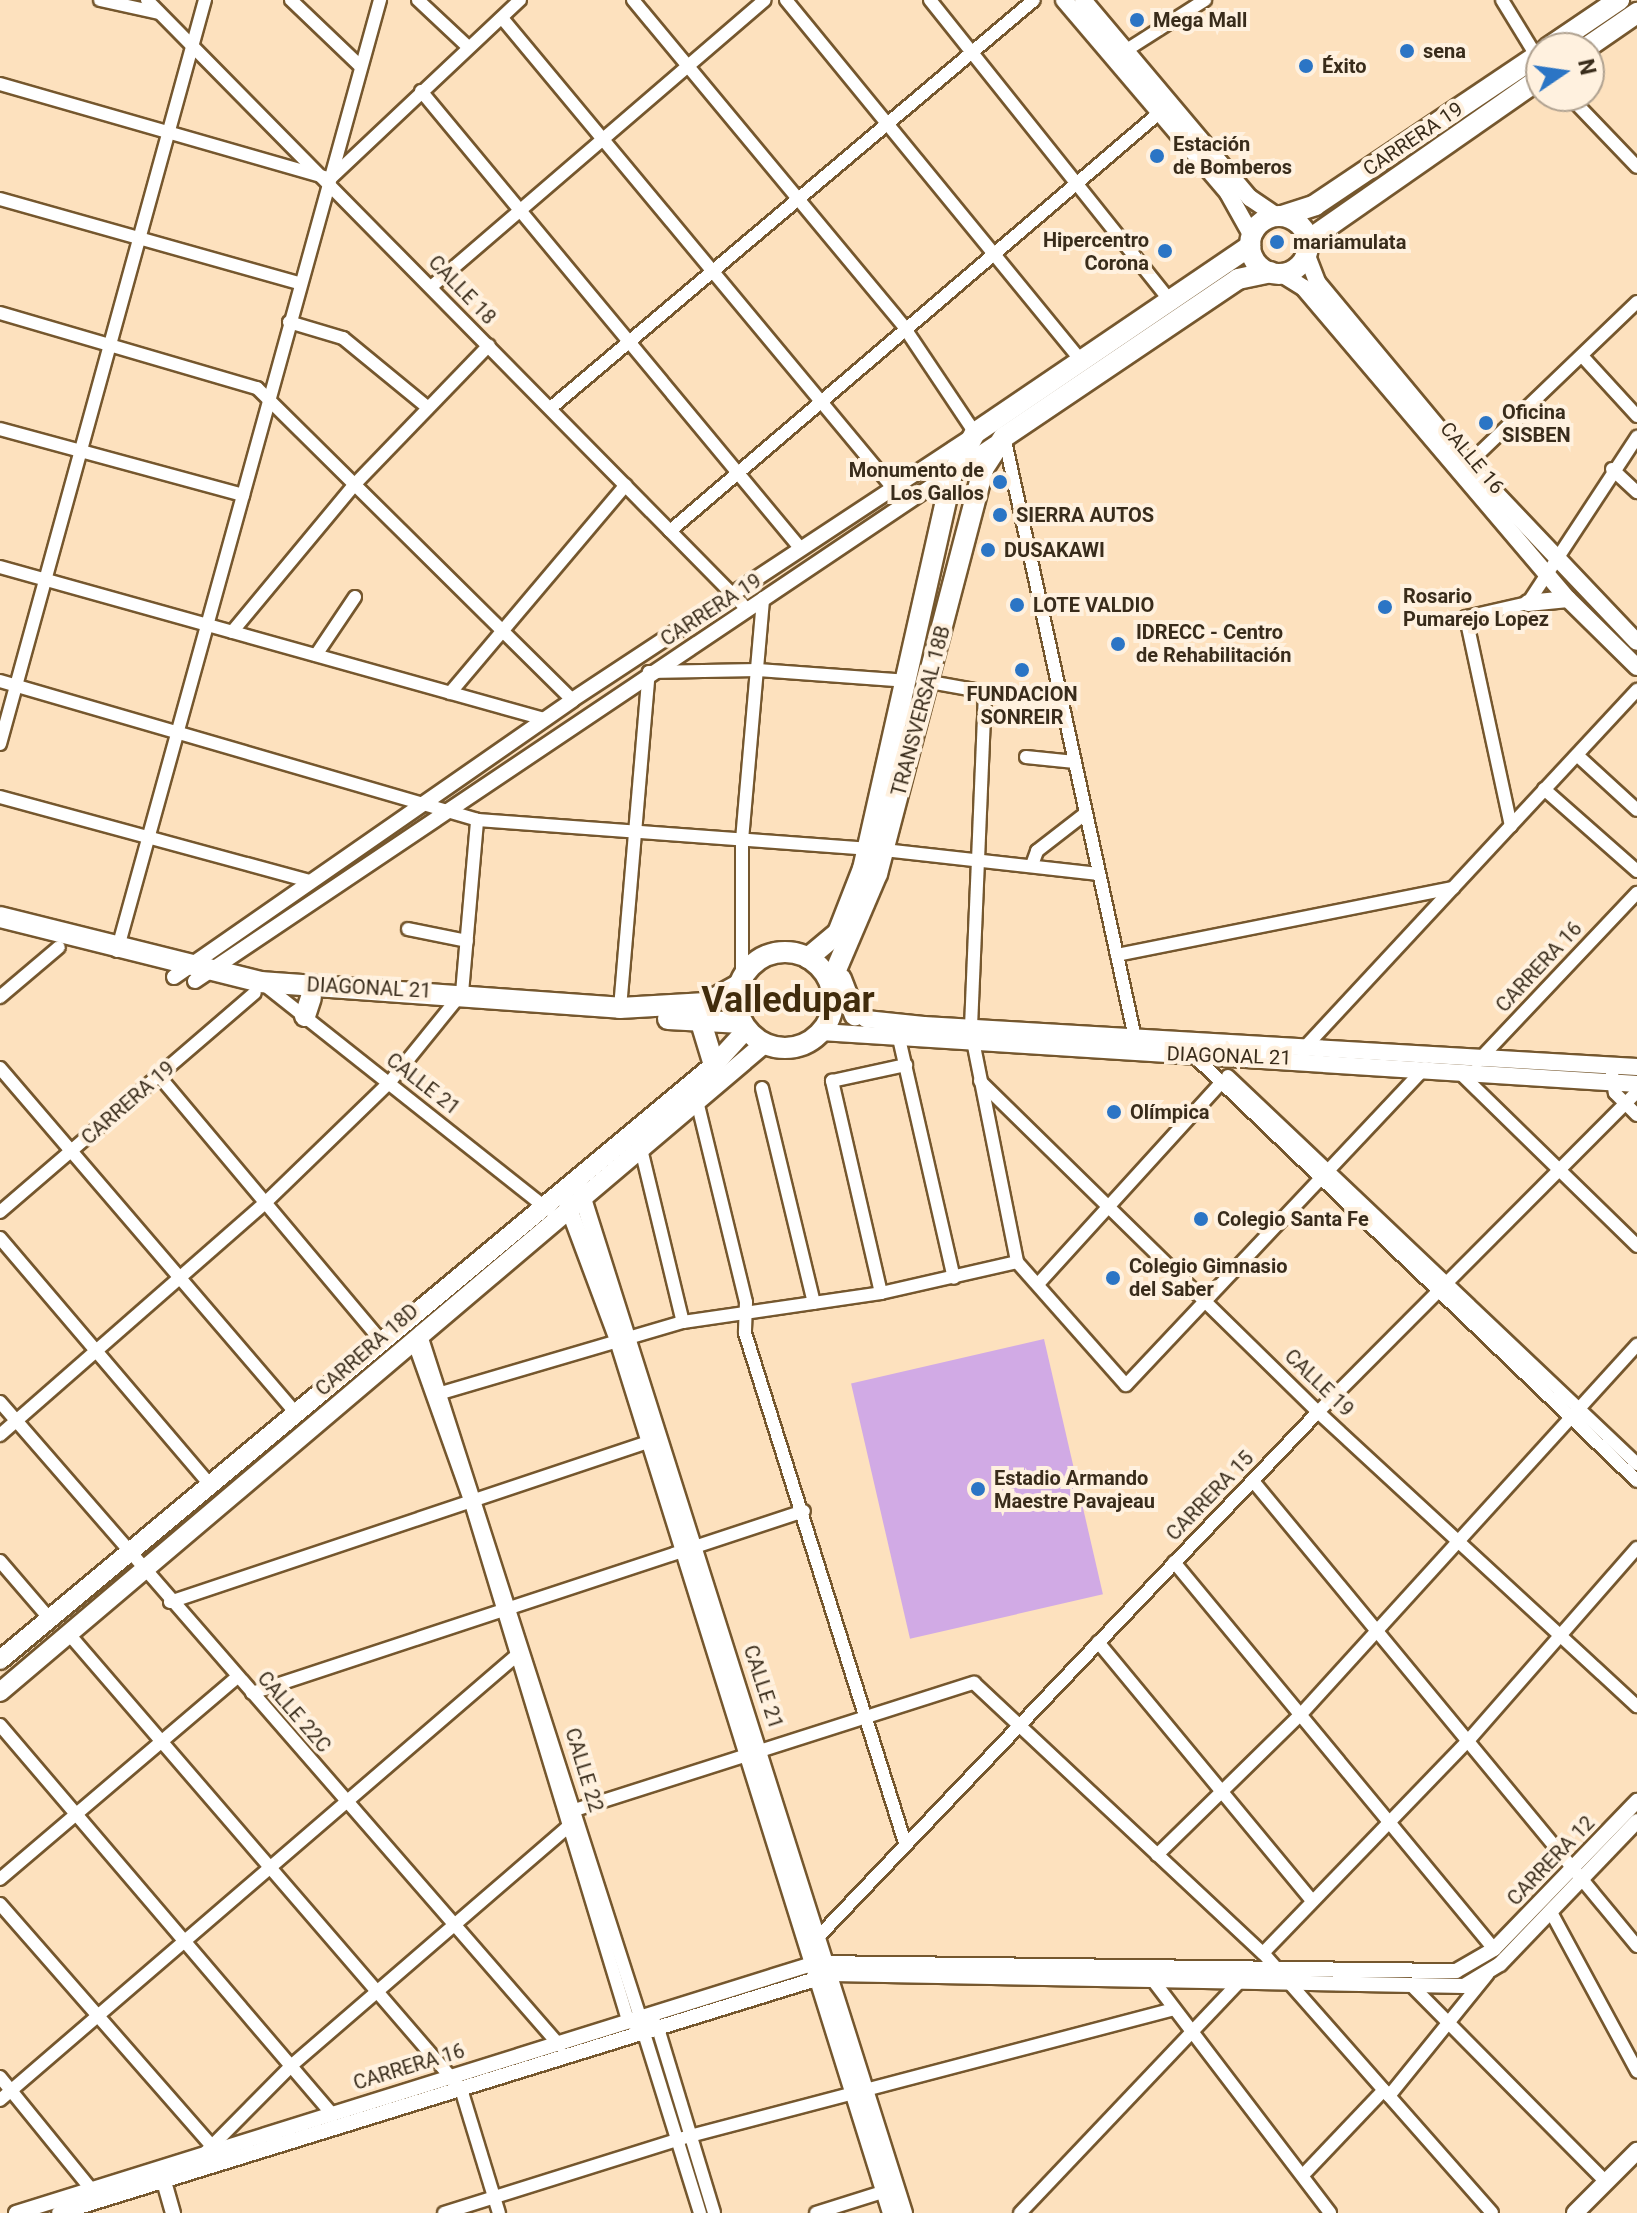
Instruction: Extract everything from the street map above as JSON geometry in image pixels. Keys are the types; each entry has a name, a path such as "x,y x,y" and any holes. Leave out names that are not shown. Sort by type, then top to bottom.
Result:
{"highway":[{"name":"CARRERA 19","path":"1574,32 1619,0"},
{"path":"1605,35 1637,13"},
{"name":"CARRERA 19","path":"1002,428 1083,363 1172,303 1280,216 1315,205 1525,66"},
{"name":"CARRERA 19","path":"975,433 1002,428 1238,279 1275,273 1525,90"},
{"path":"1280,216 1301,226 1307,247"},
{"path":"1251,241 1275,273"},
{"name":"TRANSVERSAL 18B","path":"831,989 844,962 876,849 930,682 978,482 1002,428"},
{"name":"TRANSVERSAL 18B","path":"808,958 846,919 876,849 952,474 975,433"},
{"name":"DIAGONAL 21","path":"0,917 191,974"},
{"name":"DIAGONAL 21","path":"0,932 257,988 308,1007 456,1000 700,1019 744,1026"},
{"path":"770,954 808,958 831,989 821,1032 788,1049 764,1044 744,1026 740,982 770,954"},
{"path":"844,962 842,991 855,1015"},
{"name":"DIAGONAL 21","path":"257,988 620,1008 706,1003 740,982"},
{"path":"700,1019 714,1065"}],"main road":[{"path":"1064,0 1241,210 1251,241"},
{"path":"1083,0 1250,198 1280,216"},
{"name":"CALLE 16","path":"1307,247 1317,282 1551,568 1568,599 1637,667"},
{"name":"CALLE 16","path":"1275,273 1304,288 1551,568 1637,642"},
{"path":"1528,603 1568,599"},
{"path":"831,989 855,1015"},
{"name":"DIAGONAL 21","path":"855,1015 972,1034 1193,1055 1452,1062"},
{"name":"CARRERA 18D","path":"0,1660 293,1410 382,1342 566,1185 714,1065 744,1026"},
{"name":"DIAGONAL 21","path":"821,1032 1307,1045 1628,1081"},
{"name":"CARRERA 18D","path":"0,1692 416,1336 558,1221 764,1044"},
{"name":"CALLE 21","path":"566,1185 580,1202 824,1968 890,2190 904,2213"},
{"name":"CALLE 21","path":"754,1749 820,1935 824,1968"},
{"path":"1575,2213 1637,2151"},
{"path":"1586,2213 1637,2161"},
{"name":"CALLE 21","path":"890,2190 891,2213"}],"street":[{"path":"100,0 159,13"},
{"name":"CALLE 18","path":"147,0 330,179 431,287 553,406 747,609"},
{"path":"0,744 205,0"},
{"path":"291,0 360,66"},
{"path":"117,951 299,283 380,0"},
{"path":"418,0 468,47"},
{"path":"330,179 520,0"},
{"path":"633,0 904,327 975,433"},
{"path":"431,287 765,0"},
{"path":"786,0 1083,363"},
{"path":"930,0 1172,303"},
{"path":"553,406 795,198 1034,0"},
{"path":"1125,51 1205,0"},
{"path":"1502,0 1525,32"},
{"path":"502,18 606,136 816,399 892,487"},
{"path":"0,84 171,129 330,179"},
{"path":"421,91 739,470 801,549"},
{"path":"1584,112 1637,167"},
{"path":"670,531 816,399 1159,113"},
{"path":"1627,157 1637,147"},
{"path":"0,199 299,283"},
{"path":"1468,464 1637,302"},
{"path":"0,313 257,388 572,700"},
{"path":"289,322 343,338 427,407"},
{"path":"232,632 354,485 489,345"},
{"path":"1583,357 1637,416"},
{"path":"1002,428 1135,1038"},
{"name":"CARRERA 19","path":"191,974 952,474 1002,428"},
{"path":"0,429 80,454 243,495"},
{"name":"CARRERA 19","path":"191,974 309,881 423,801 572,700 735,596 975,433"},
{"path":"1511,826 1466,617 1528,603 1612,469 1637,437"},
{"path":"1612,469 1637,492"},
{"path":"450,693 499,631 626,485"},
{"path":"0,567 544,719"},
{"path":"316,655 355,597"},
{"path":"740,982 742,840 763,598"},
{"path":"620,1008 649,672 758,670 909,681"},
{"path":"0,681 176,728 445,807 477,820 876,849 1099,874"},
{"path":"930,682 1063,706"},
{"path":"1307,1045 1637,690"},
{"path":"985,691 973,858 972,1034 1017,1262 1039,1283 1224,1080 1240,1054"},
{"path":"1577,755 1637,810"},
{"path":"1026,757 1075,762"},
{"path":"1544,789 1637,871"},
{"path":"0,797 147,840 309,881"},
{"path":"1032,865 1037,851 1086,813"},
{"path":"0,1435 98,1353 266,1202 389,1083 456,1000 467,941 477,820"},
{"path":"1117,955 1453,888"},
{"name":"CARRERA 16","path":"1039,1283 1126,1385 1203,1297 1318,1177 1452,1062 1637,893"},
{"path":"408,929 467,941"},
{"path":"0,997 59,947"},
{"name":"CARRERA 19","path":"0,1212 257,988"},
{"name":"CALLE 21","path":"308,1007 389,1083 545,1206 558,1221"},
{"path":"898,1034 954,1278"},
{"path":"1193,1055 1330,1167 1444,1286 1574,1413 1637,1481"},
{"path":"1452,1062 1637,1246"},
{"path":"881,1293 832,1081 906,1065"},
{"path":"0,1068 69,1153 293,1410"},
{"path":"159,1076 382,1342"},
{"path":"1224,1080 1318,1177 1444,1286"},
{"name":"CALLE 19","path":"980,1081 1318,1412 1637,1706"},
{"path":"1628,1081 1625,1104 1637,1115"},
{"name":"CARRERA 15","path":"820,1935 1019,1721 1318,1412 1625,1104 1628,1081"},
{"path":"762,1088 814,1303"},
{"path":"697,1101 745,1312 745,1333 804,1511 905,1843"},
{"path":"641,1149 683,1322"},
{"path":"0,1238 208,1482"},
{"path":"441,1393 624,1336 683,1322 881,1293 1017,1262"},
{"name":"CALLE 22","path":"416,1336 441,1393 700,2213"},
{"name":"CALLE 22","path":"416,1336 475,1502"},
{"path":"1157,1855 1223,1795 1302,1713 1374,1626 1637,1345"},
{"name":"CALLE 22C","path":"0,1402 129,1550 170,1602 458,1926 560,2046"},
{"path":"1574,1413 1637,1464"},
{"path":"170,1602 656,1439"},
{"path":"1253,1481 1637,1946"},
{"path":"252,1693 804,1511"},
{"path":"1263,1953 1467,1742 1637,1548"},
{"path":"0,1561 49,1618"},
{"path":"1174,1562 1302,1713 1494,1949"},
{"name":"CALLE 22","path":"507,1607 517,1655 569,1826 642,2023 690,2136 714,2213"},
{"path":"68,1633 461,2089 499,2213"},
{"path":"1098,1642 1312,1901"},
{"path":"0,2100 183,1936 517,1655"},
{"path":"0,1879 160,1739 237,1677"},
{"path":"575,1810 754,1749 974,1683 1019,1721 1263,1953 1492,2213"},
{"path":"0,1725 77,1811 331,2113"},
{"name":"CARRERA 12","path":"1487,1975 1552,1914 1579,1872 1637,1801"},
{"name":"CARRERA 12","path":"824,1968 1449,1972 1494,1949 1637,1821"},
{"path":"0,1904 207,2147 292,2065 458,1926 569,1826"},
{"path":"1552,1914 1637,2071"},
{"path":"824,1968 1414,1988 1455,1988 1487,1975"},
{"name":"CARRERA 16","path":"59,2213 158,2175 207,2147 824,1968"},
{"path":"1303,2175 1452,2027 1487,1975"},
{"path":"1152,1979 1171,2010 1197,2033 1330,2213"},
{"path":"1020,2213 1197,2033 1240,1981"},
{"path":"1414,1988 1606,2182"},
{"path":"444,2213 690,2136 1171,2010"},
{"name":"CARRERA 16","path":"16,2213 91,2189 158,2175 461,2089 642,2023"},
{"path":"0,2077 91,2189"},
{"path":"158,2175 166,2213"},
{"path":"158,2175 173,2213"},
{"path":"816,2213 890,2190"}],"shaded area":[{"name":"Estadio Armando Maestre Pavajeau","path":"1044,1339 1103,1594 910,1639 851,1384"}],"place":[{"name":"Mega Mall","path":"1137,20"},
{"name":"sena","path":"1407,51"},
{"name":"Éxito","path":"1306,66"},
{"name":"Estación de Bomberos","path":"1157,156"},
{"name":"mariamulata","path":"1277,242"},
{"name":"Hipercentro Corona","path":"1165,251"},
{"name":"Oficina SISBEN","path":"1486,423"},
{"name":"Monumento de Los Gallos","path":"1000,482"},
{"name":"SIERRA AUTOS","path":"1000,515"},
{"name":"DUSAKAWI","path":"988,550"},
{"name":"LOTE VALDIO","path":"1017,605"},
{"name":"Rosario Pumarejo Lopez","path":"1385,607"},
{"name":"IDRECC - Centro de Rehabilitación","path":"1118,644"},
{"name":"FUNDACION SONREIR","path":"1022,670"},
{"name":"Olímpica","path":"1114,1112"},
{"name":"Colegio Santa Fe","path":"1201,1219"},
{"name":"Colegio Gimnasio del Saber","path":"1113,1278"},
{"name":"Estadio Armando Maestre Pavajeau","path":"978,1489"}],"district":[{"name":"Valledupar","path":"788,1001"}]}
